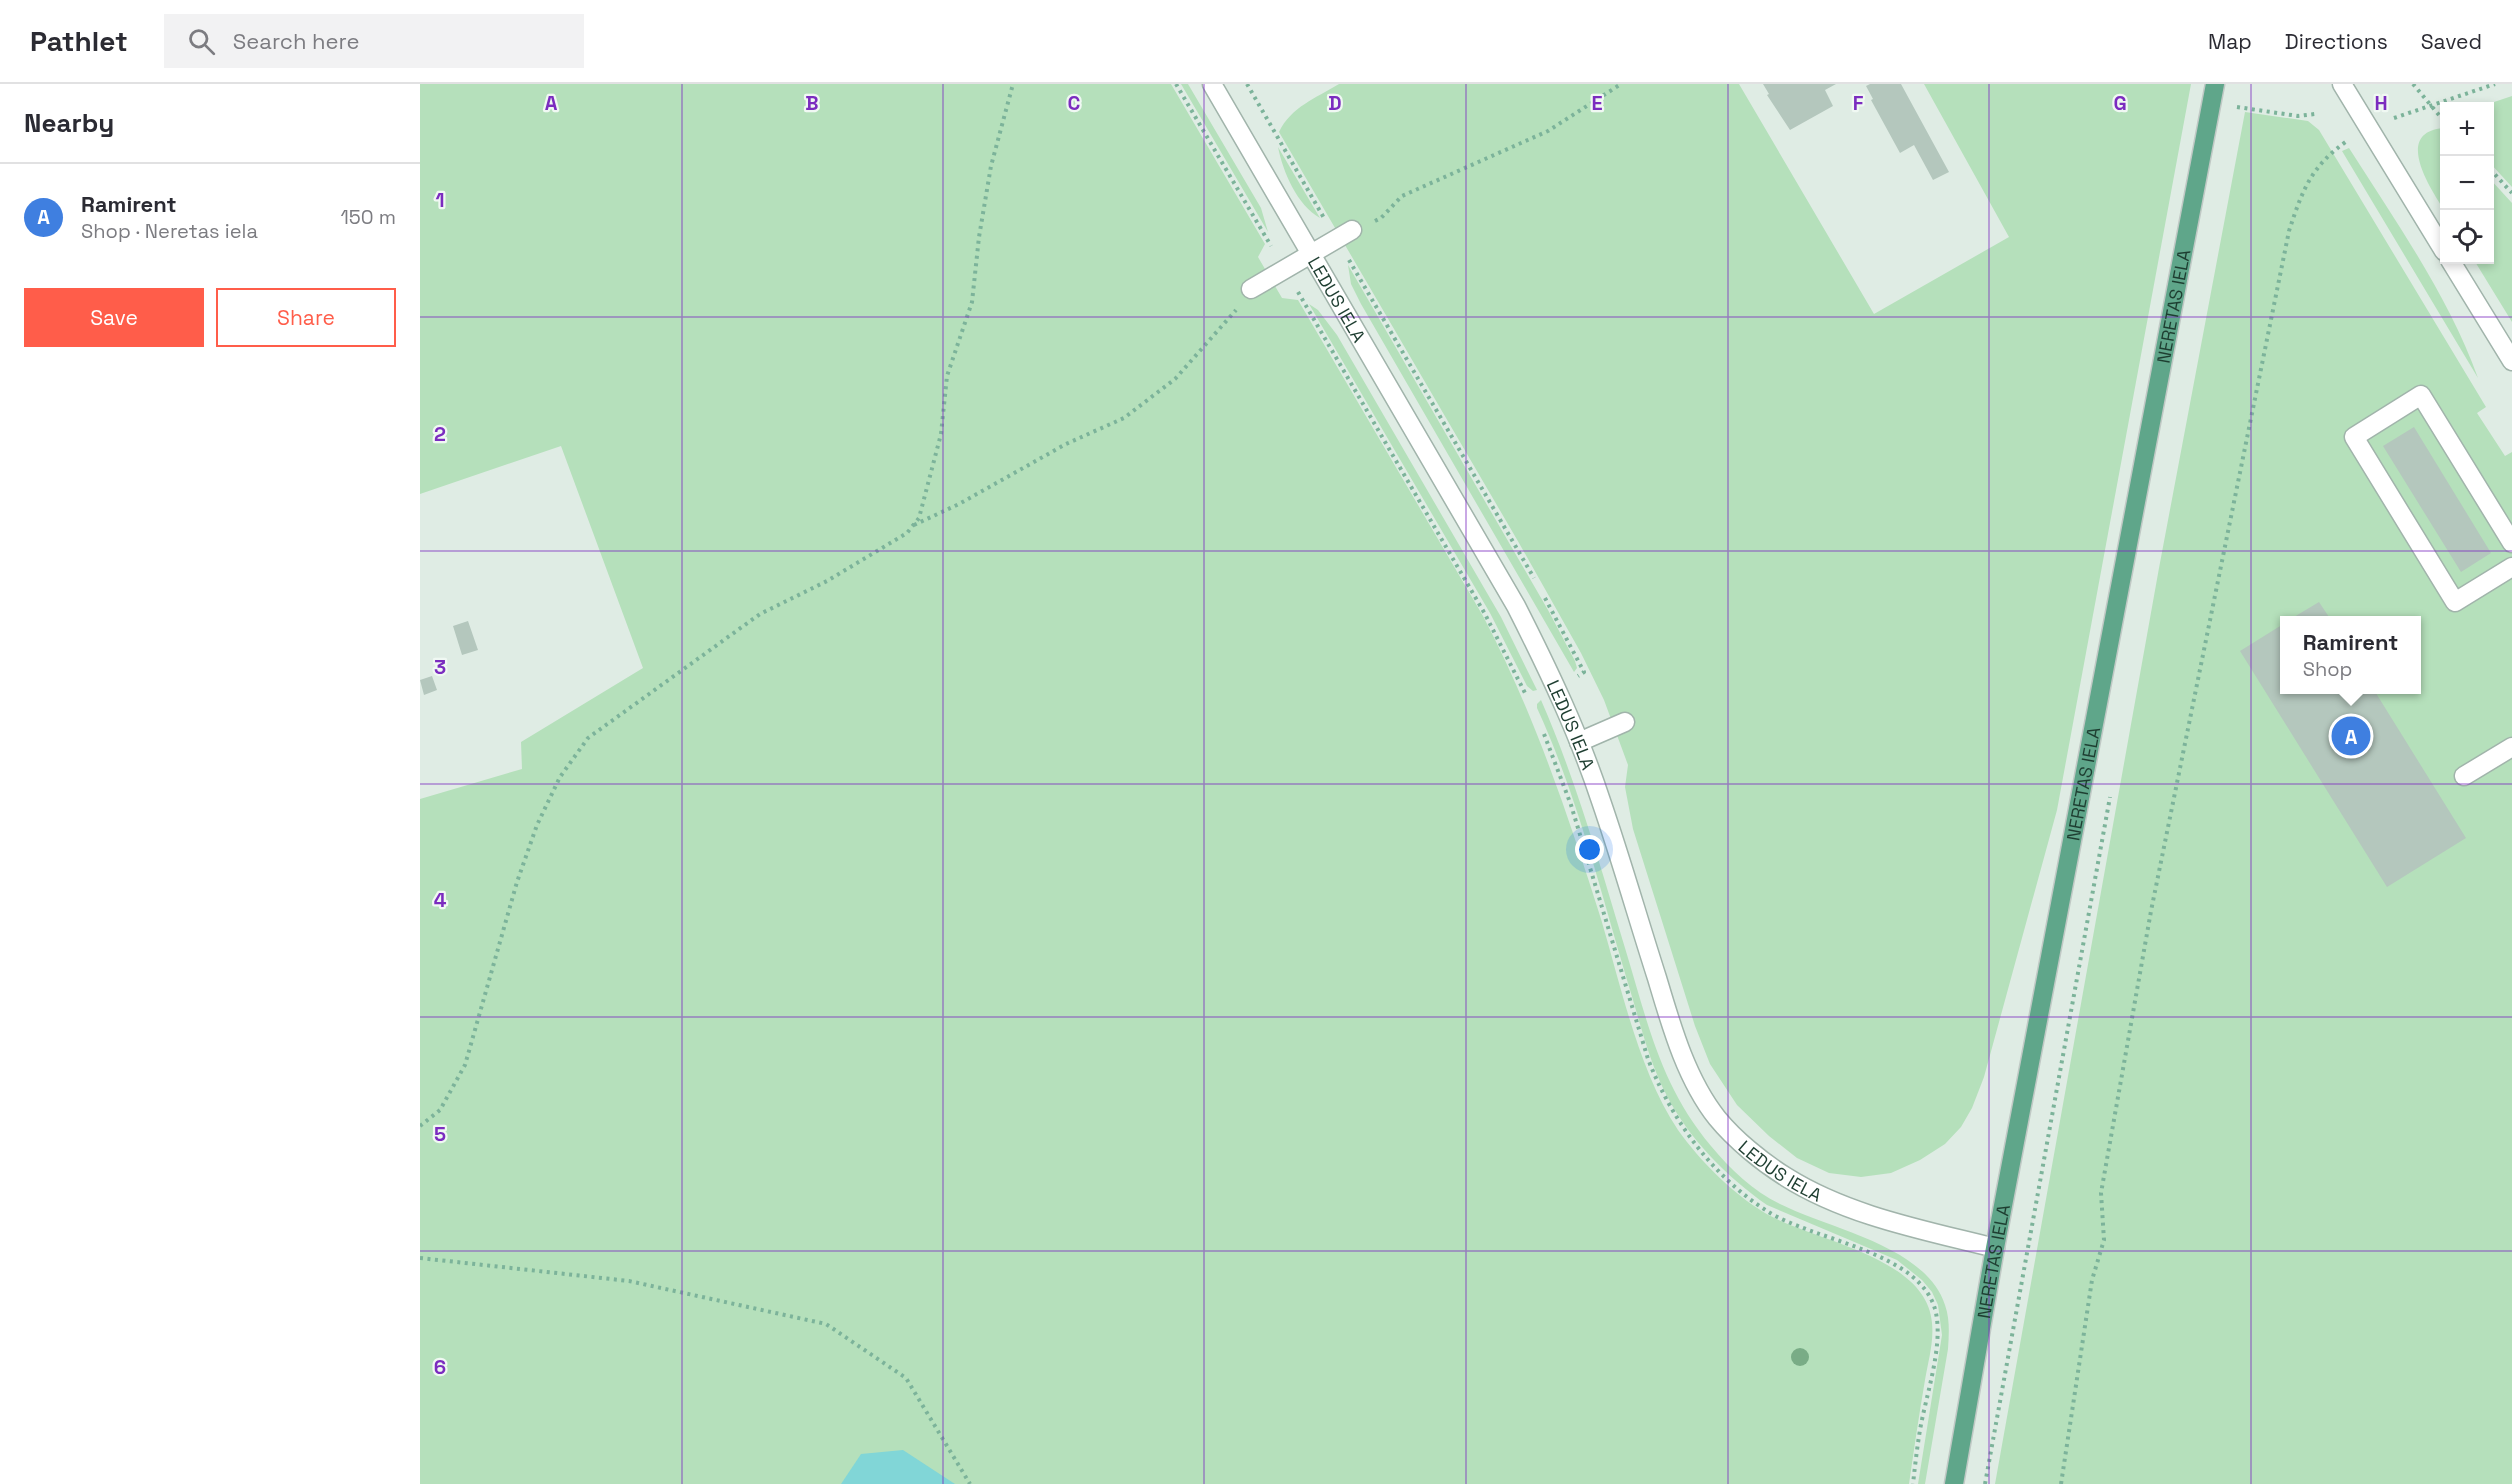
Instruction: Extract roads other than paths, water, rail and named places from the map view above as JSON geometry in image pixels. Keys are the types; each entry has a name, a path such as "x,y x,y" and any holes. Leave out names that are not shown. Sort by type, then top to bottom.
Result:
{"main road":[{"name":"NERETAS IELA","path":"1954,1484 1995,1248 2215,84"}],"street":[{"name":"LEDUS IELA","path":"1212,84 1516,606 1580,742 1601,800 1668,1014 1692,1077 1717,1118 1752,1151 1785,1176 1820,1196 1892,1222 1995,1248"},
{"path":"2342,84 2440,243"},
{"path":"1251,289 1352,230"},
{"path":"2452,264 2512,361"},
{"path":"2512,543 2421,394 2354,436 2454,602 2512,567"},
{"path":"1580,742 1625,722"},
{"path":"2464,776 2512,747"}],"water":[{"path":"903,1450 955,1484 841,1484 861,1454"}],"place":[{"name":"Ramirent","path":"2351,736"}]}
